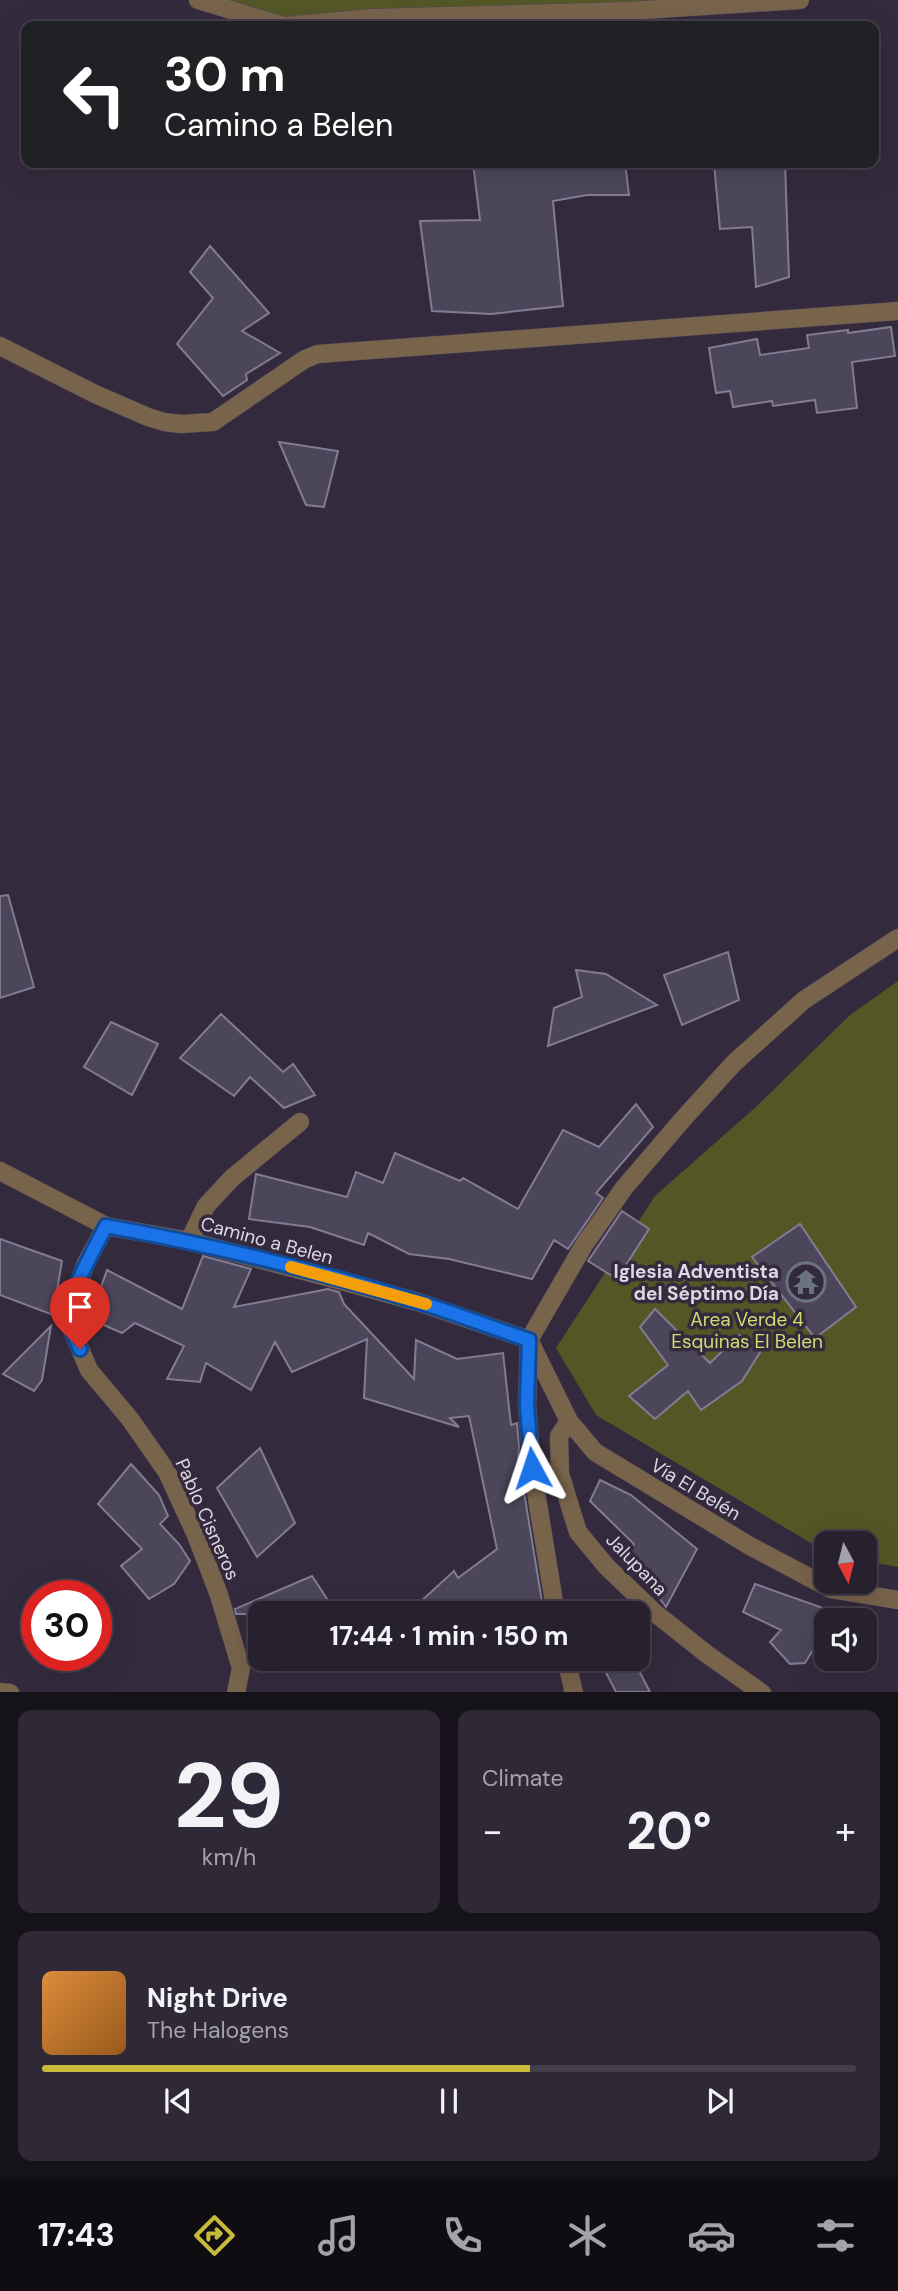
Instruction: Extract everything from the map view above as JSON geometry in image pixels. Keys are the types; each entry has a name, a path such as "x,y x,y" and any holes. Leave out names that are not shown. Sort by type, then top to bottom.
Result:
{"street":[{"path":"198,0 267,21"},
{"path":"338,21 628,11 800,0"},
{"path":"0,346 94,394 148,417 164,422 198,424 212,422 305,359 318,354 898,311"},
{"path":"554,1601 532,1468 527,1405 529,1340 584,1245 624,1188 700,1100 734,1063 804,1000 898,938"},
{"path":"189,1241 206,1206 233,1178 300,1122"},
{"name":"Camino a Belen","path":"0,1171 106,1226 189,1241 418,1302 529,1340"},
{"name":"Pablo Cisneros","path":"106,1226 86,1263 69,1310 71,1328 89,1370 130,1419 167,1472 196,1535 219,1595 241,1668 236,1692"},
{"name":"Vía El Belén","path":"529,1340 569,1420 595,1452 750,1546 831,1589 898,1600"},
{"name":"Jalupana","path":"569,1420 559,1436 560,1474 578,1532 606,1566 654,1613 762,1692"},
{"path":"569,1671 574,1692"},
{"path":"0,1692 10,1692"}],"green space":[{"path":"205,0 723,0 368,21 269,21"},
{"name":"Area Verde 4 Esquinas El Belen","path":"898,981 898,1567 877,1563 877,1531 814,1531 814,1545 596,1415 556,1348 655,1196 757,1106 850,1015"}],"building":[{"path":"474,168 626,168 629,195 587,195 553,201 563,306 491,314 432,311 420,221 480,220"},
{"path":"714,168 785,168 789,277 756,287 752,227 720,229"},
{"path":"210,246 269,313 242,331 280,353 246,374 247,380 223,396 177,344 213,298 190,272"},
{"path":"891,327 895,356 852,362 857,408 817,413 815,400 773,406 772,401 733,407 730,391 716,393 709,348 757,339 760,355 809,348 807,335"},
{"path":"279,442 338,451 324,507 306,505"},
{"path":"8,895 34,987 0,998 0,896"},
{"path":"728,952 739,1000 682,1025 664,975"},
{"path":"576,970 606,974 657,1005 548,1046 554,1008 582,997"},
{"path":"221,1014 283,1072 293,1064 315,1095 284,1108 250,1077 234,1096 180,1058"},
{"path":"111,1022 158,1044 132,1095 84,1067"},
{"path":"636,1104 653,1127 596,1193 603,1198 568,1249 554,1240 532,1279 449,1259 409,1254 368,1233 364,1245 310,1227 249,1219 256,1174 347,1197 356,1172 383,1183 395,1153 460,1181 463,1178 518,1209 563,1130 599,1147"},
{"path":"622,1211 649,1229 617,1279 588,1261"},
{"name":"Iglesia Adventista del Séptimo Día","path":"800,1224 856,1307 815,1338 752,1257"},
{"path":"0,1239 62,1261 53,1315 0,1295"},
{"path":"203,1256 251,1269 234,1307 328,1289 339,1292 344,1304 414,1379 416,1340 457,1359 503,1353 511,1425 517,1423 517,1471 525,1498 542,1601 421,1601 454,1571 458,1578 497,1549 469,1416 450,1418 459,1427 364,1398 367,1339 292,1372 275,1342 251,1390 206,1363 200,1382 167,1379 184,1346 135,1323 122,1333 90,1319 107,1270 182,1309"},
{"path":"655,1309 710,1363 739,1335 762,1349 742,1381 701,1410 688,1391 655,1419 629,1396 668,1365 640,1327"},
{"path":"51,1326 42,1380 34,1391 3,1374"},
{"path":"260,1448 295,1523 257,1557 217,1488"},
{"path":"131,1464 159,1495 168,1516 160,1524 179,1544 190,1561 174,1584 149,1599 121,1566 142,1549 98,1504"},
{"path":"600,1480 631,1495 697,1549 666,1607 635,1566 628,1552 634,1544 590,1501"},
{"path":"312,1576 328,1601 254,1601"},
{"path":"755,1584 823,1608 814,1608 814,1648 805,1663 790,1664 770,1642 781,1630 743,1612"},
{"path":"248,1603 248,1614 236,1614 235,1609"},
{"path":"605,1671 639,1671 650,1692 616,1692"}],"slow traffic":[{"path":"291,1267 426,1304"}],"place":[{"name":"Iglesia Adventista del Séptimo Día","path":"806,1282"}],"route":[{"path":"80,1349 71,1328 69,1310 86,1263 106,1226 189,1241 307,1272 418,1302 529,1340 527,1405 532,1468"}]}
